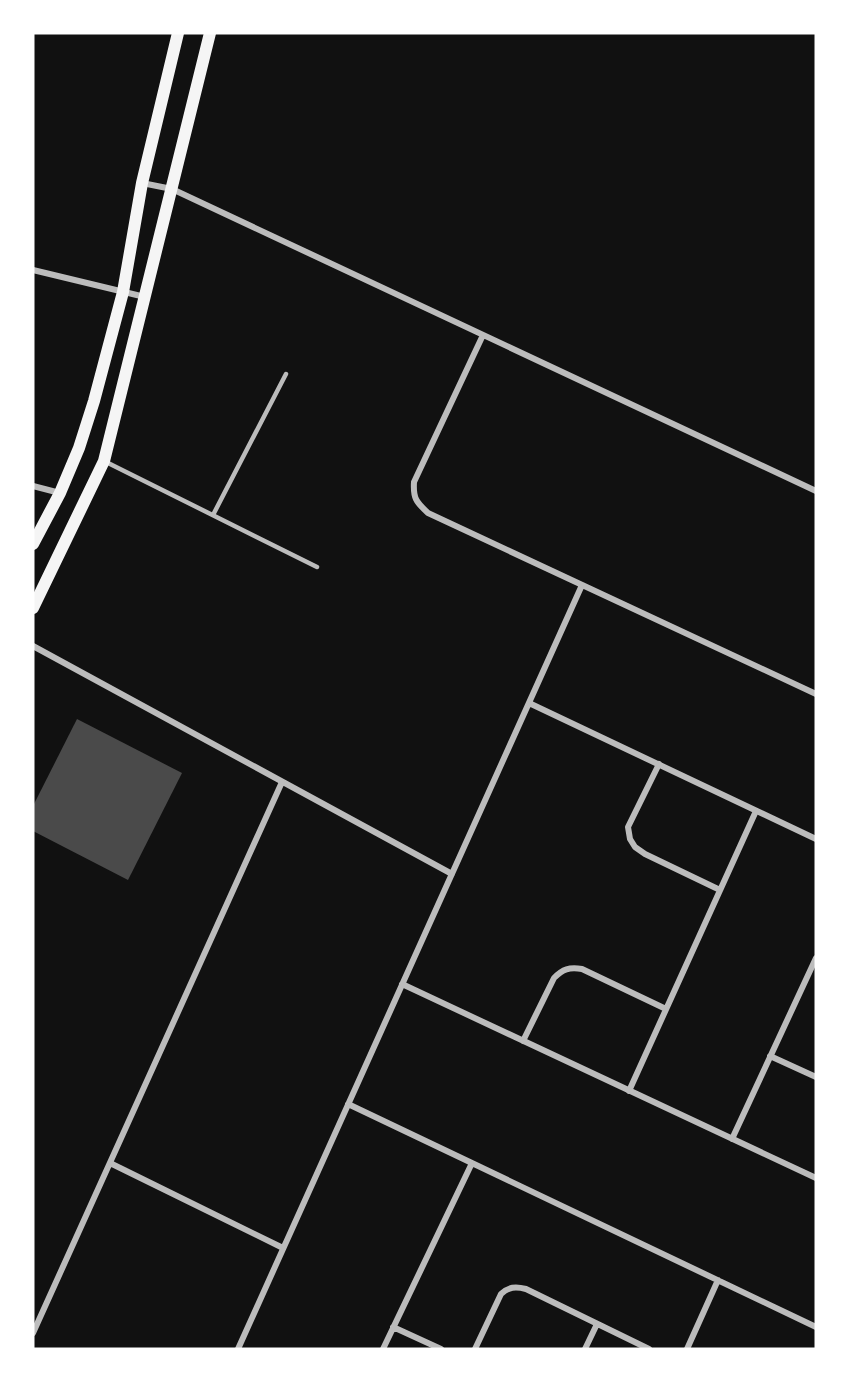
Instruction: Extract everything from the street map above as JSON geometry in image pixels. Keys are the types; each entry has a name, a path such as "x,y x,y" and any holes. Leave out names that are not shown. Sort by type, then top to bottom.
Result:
{"main road":[{"path":"33,544 60,493 79,448 94,401 123,292 142,183 178,33"},
{"path":"33,608 104,461 210,33"}],"street":[{"path":"142,183 172,189 816,491"},
{"path":"33,270 145,297"},
{"path":"483,335 414,482 413,494 418,504 428,513 816,694"},
{"path":"33,486 60,493"},
{"path":"238,1349 582,585"},
{"path":"33,646 452,874"},
{"path":"529,703 816,839"},
{"path":"659,764 628,827 630,839 635,847 645,854 720,890"},
{"path":"33,1332 282,782"},
{"path":"629,1091 756,811"},
{"path":"732,1139 816,958"},
{"path":"523,1041 554,978 561,970 571,967 582,969 666,1009"},
{"path":"402,984 816,1178"},
{"path":"770,1056 816,1077"},
{"path":"348,1104 816,1326"},
{"path":"110,1163 283,1248"},
{"path":"383,1349 472,1163"},
{"path":"687,1349 718,1280"},
{"path":"475,1349 501,1294 508,1288 517,1287 526,1289 649,1349"},
{"path":"585,1349 597,1324"},
{"path":"393,1328 441,1349"}],"lane":[{"path":"213,514 286,374"},
{"path":"104,461 317,567"}],"building":[{"path":"77,719 182,773 128,880 33,831 33,806"}]}
